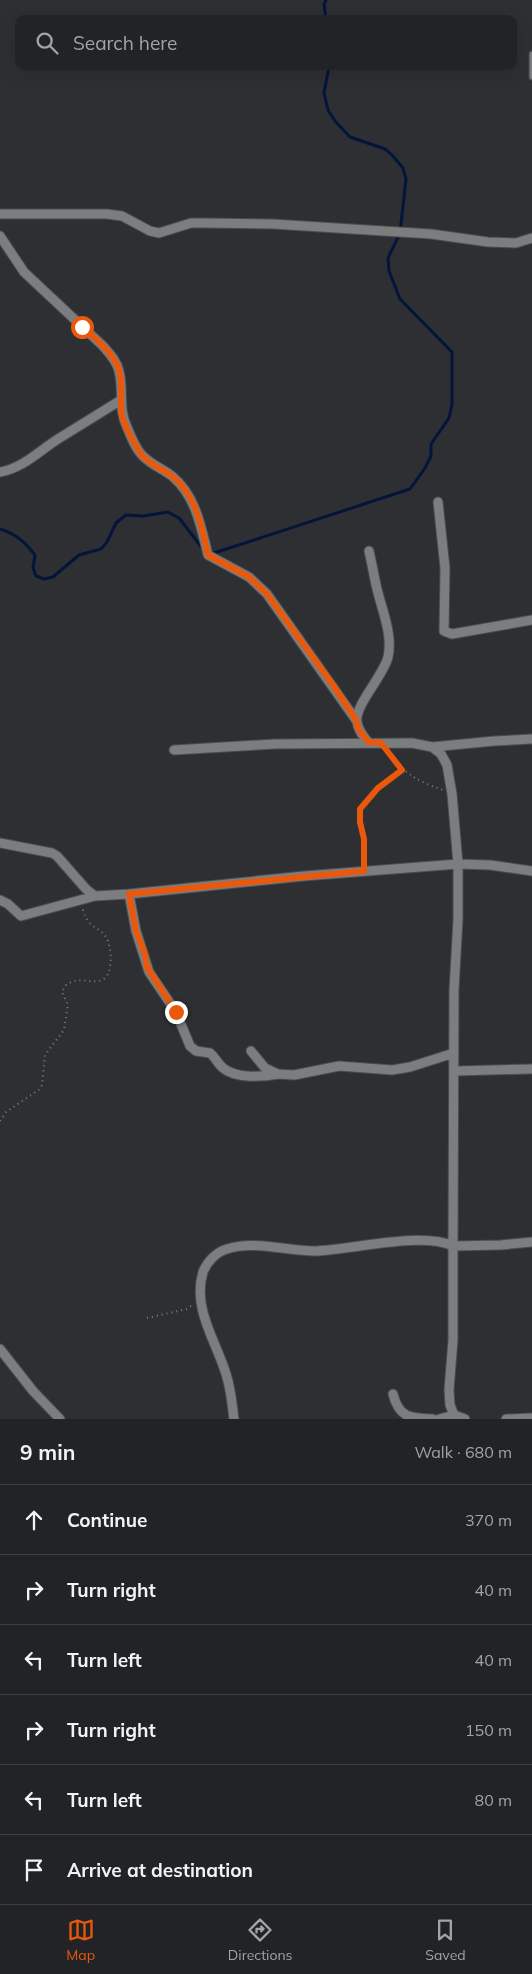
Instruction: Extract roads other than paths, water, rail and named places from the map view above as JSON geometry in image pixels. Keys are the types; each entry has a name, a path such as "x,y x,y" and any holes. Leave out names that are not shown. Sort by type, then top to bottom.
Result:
{"street":[{"path":"0,214 106,214 122,216 150,231 159,233 190,223 205,223 273,224 431,234 488,242 516,242 532,238"},
{"path":"0,236 24,272 112,356 119,369 122,383 122,415 142,456 172,476 190,500 197,511 208,555 249,577 267,594 356,720 358,728 368,742"},
{"path":"0,472 22,465 56,440 121,400"},
{"path":"438,502 445,568 444,631 452,634 532,620"},
{"path":"356,720 364,700 386,664 388,654 386,621 376,588 369,551"},
{"path":"174,750 275,744 368,742 412,742 432,747 532,739"},
{"path":"432,747 441,754 447,765 452,794 458,864 454,1053 453,1340 449,1390 450,1404 454,1416"},
{"path":"0,843 52,853 95,896"},
{"path":"0,900 8,904 21,916 95,896 364,871 458,864 490,865 532,871"},
{"path":"129,894 136,931 145,954 147,967 176,1012 192,1048 199,1052 210,1053 223,1069 254,1077 278,1074 294,1076 338,1066 392,1070 410,1067 454,1053"},
{"path":"251,1051 266,1068 278,1074"},
{"path":"455,1072 532,1069"},
{"path":"234,1419 226,1374 208,1330 200,1299 203,1274 207,1265 218,1253 233,1247 277,1247 314,1250 426,1240 445,1242 453,1246 532,1242"},
{"path":"0,1349 33,1391 60,1419"},
{"path":"393,1394 396,1408 402,1414 433,1419"},
{"path":"441,1419 454,1416 465,1419"},
{"path":"506,1419 532,1418"}],"lane":[{"path":"532,54 532,77"}],"waterway":[{"path":"325,15 324,4 326,0"},
{"path":"211,554 410,489 431,456 431,444 449,418 452,404 452,352 400,299 389,271 388,258 400,233 406,179 403,168 385,149 350,137 335,121 328,110 324,93 328,70"},
{"path":"0,529 24,542 35,555 33,568 36,576 44,579 53,577 79,555 101,549 107,542 116,523 126,515 143,516 168,512 179,518 203,549"}]}
